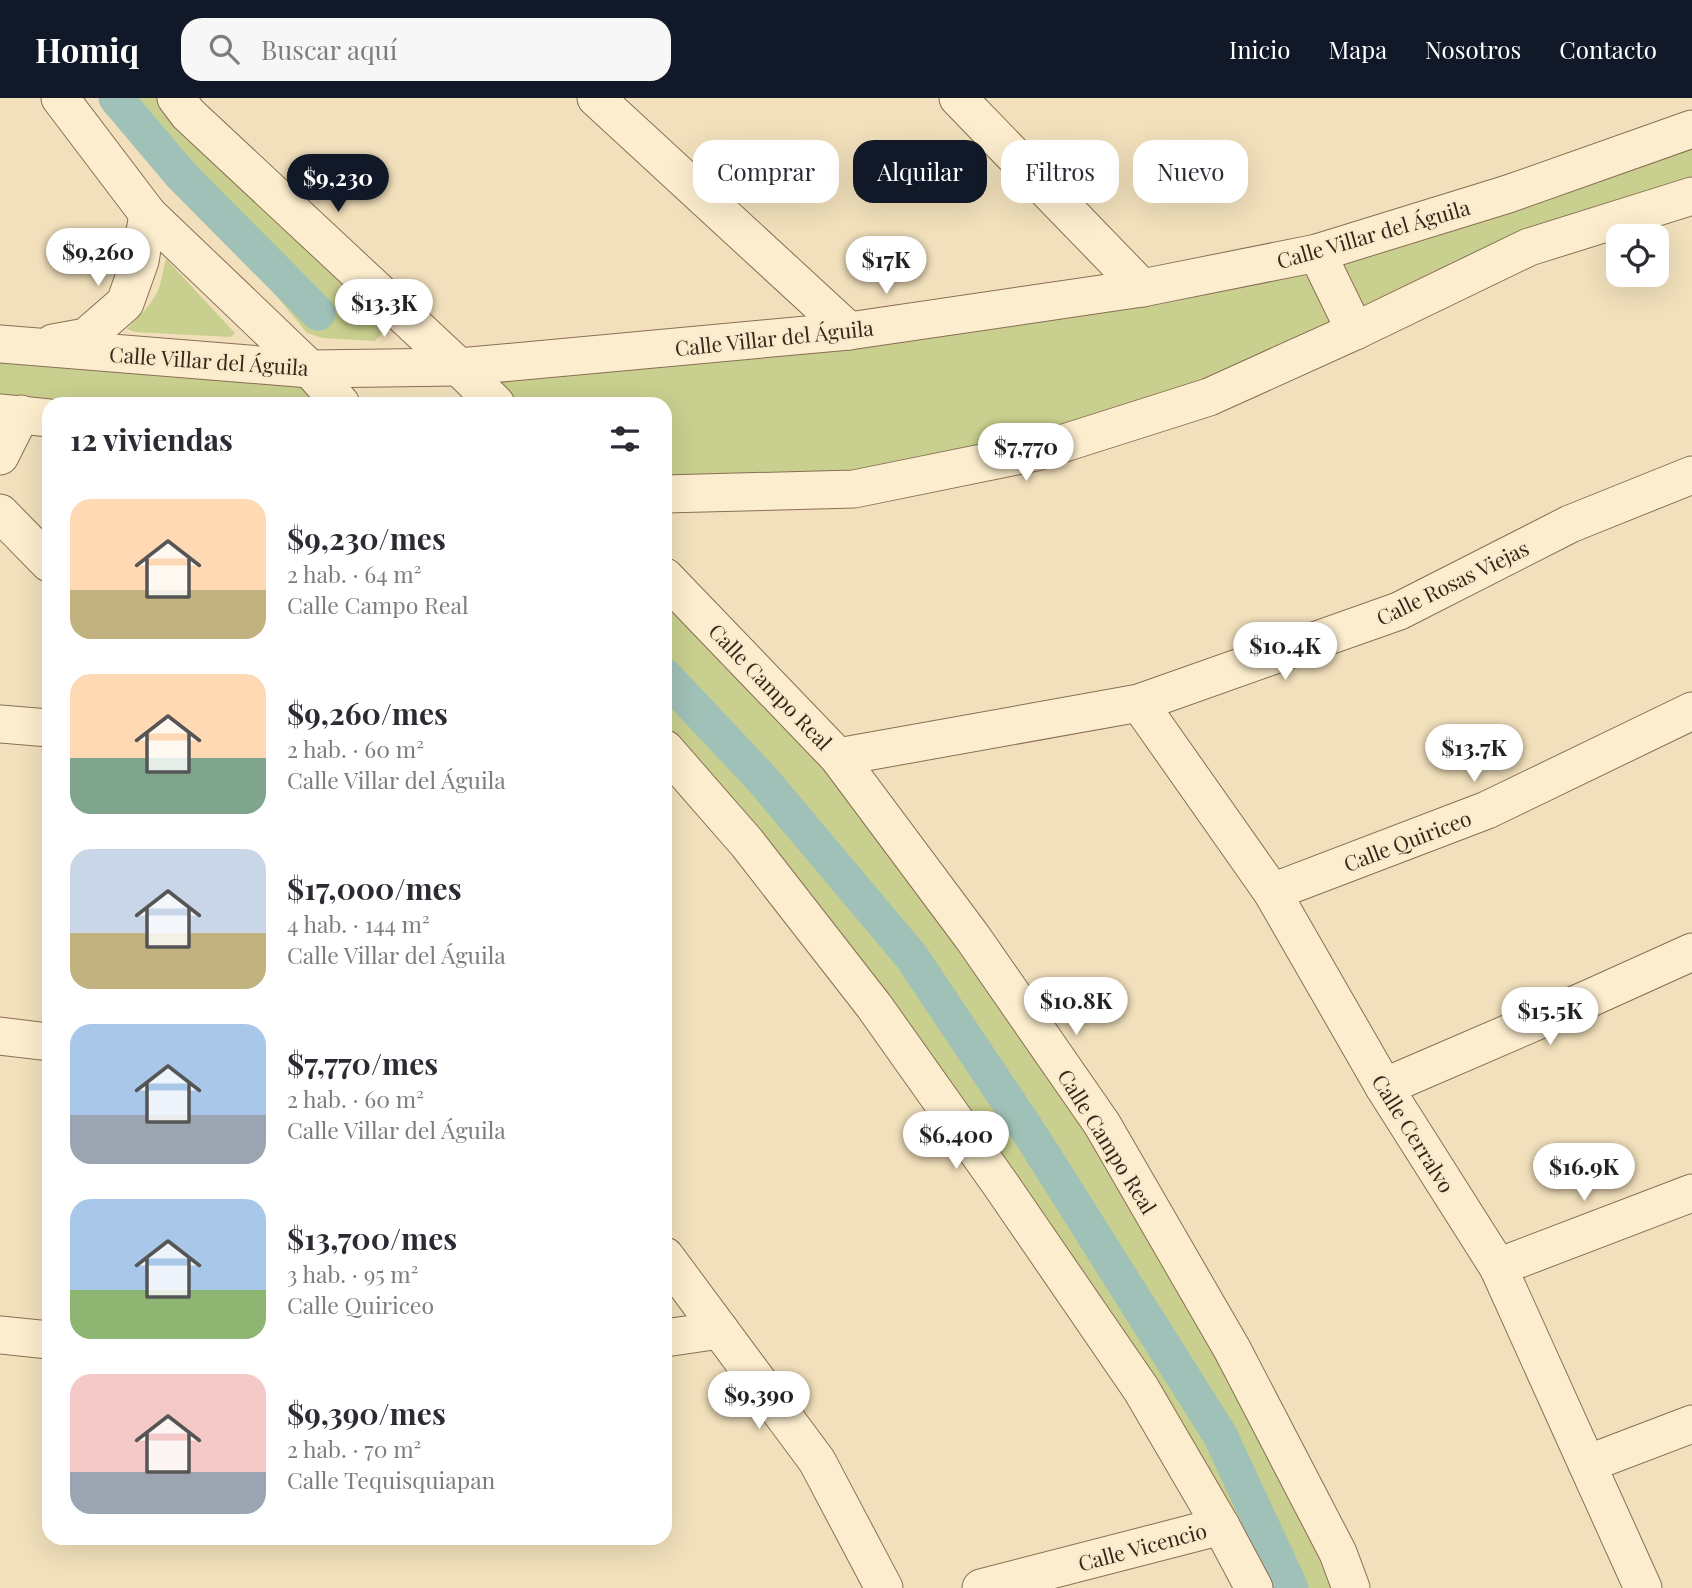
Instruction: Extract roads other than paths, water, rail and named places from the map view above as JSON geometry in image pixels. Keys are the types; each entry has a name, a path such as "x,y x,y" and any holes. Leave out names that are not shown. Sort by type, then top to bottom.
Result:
{"street":[{"path":"60,98 148,214 310,369 335,397"},
{"path":"176,98 188,114 489,397"},
{"path":"596,98 849,331"},
{"path":"958,98 1142,288"},
{"name":"Calle Villar del Águila","path":"15,345 310,369 459,367 849,331 1142,288 1317,253 1508,194 1692,129"},
{"path":"672,494 854,489 1036,452 1209,397 1355,331 1529,247 1692,196"},
{"path":"15,345 86,337 125,303 140,261 148,214"},
{"path":"1317,253 1355,331"},
{"path":"0,456 23,415"},
{"name":"Calle Rosas Viejas","path":"838,757 1139,702 1399,611 1570,524 1692,475"},
{"path":"0,513 42,556"},
{"name":"Calle Campo Real","path":"672,583 838,757 973,938 1102,1124 1232,1349 1338,1553 1351,1588"},
{"name":"Calle Cerralvo","path":"1139,702 1272,892 1384,1087 1497,1267 1643,1588"},
{"name":"Calle Quiriceo","path":"1272,892 1487,810 1692,711"},
{"path":"0,724 42,727"},
{"path":"672,757 747,843 874,1006 1001,1185 1141,1389 1254,1588"},
{"path":"1384,1087 1692,952"},
{"path":"0,1036 42,1041"},
{"path":"1497,1267 1692,1193"},
{"path":"672,1266 817,1461 884,1588"},
{"path":"672,1337 720,1331"},
{"path":"0,1335 42,1339"},
{"path":"1587,1464 1692,1423"},
{"name":"Calle Vicencio","path":"981,1588 1221,1526"}],"waterway":[{"path":"116,98 181,175 318,313"},
{"path":"672,683 762,779 911,956 1032,1137 1220,1435 1291,1588"}]}
